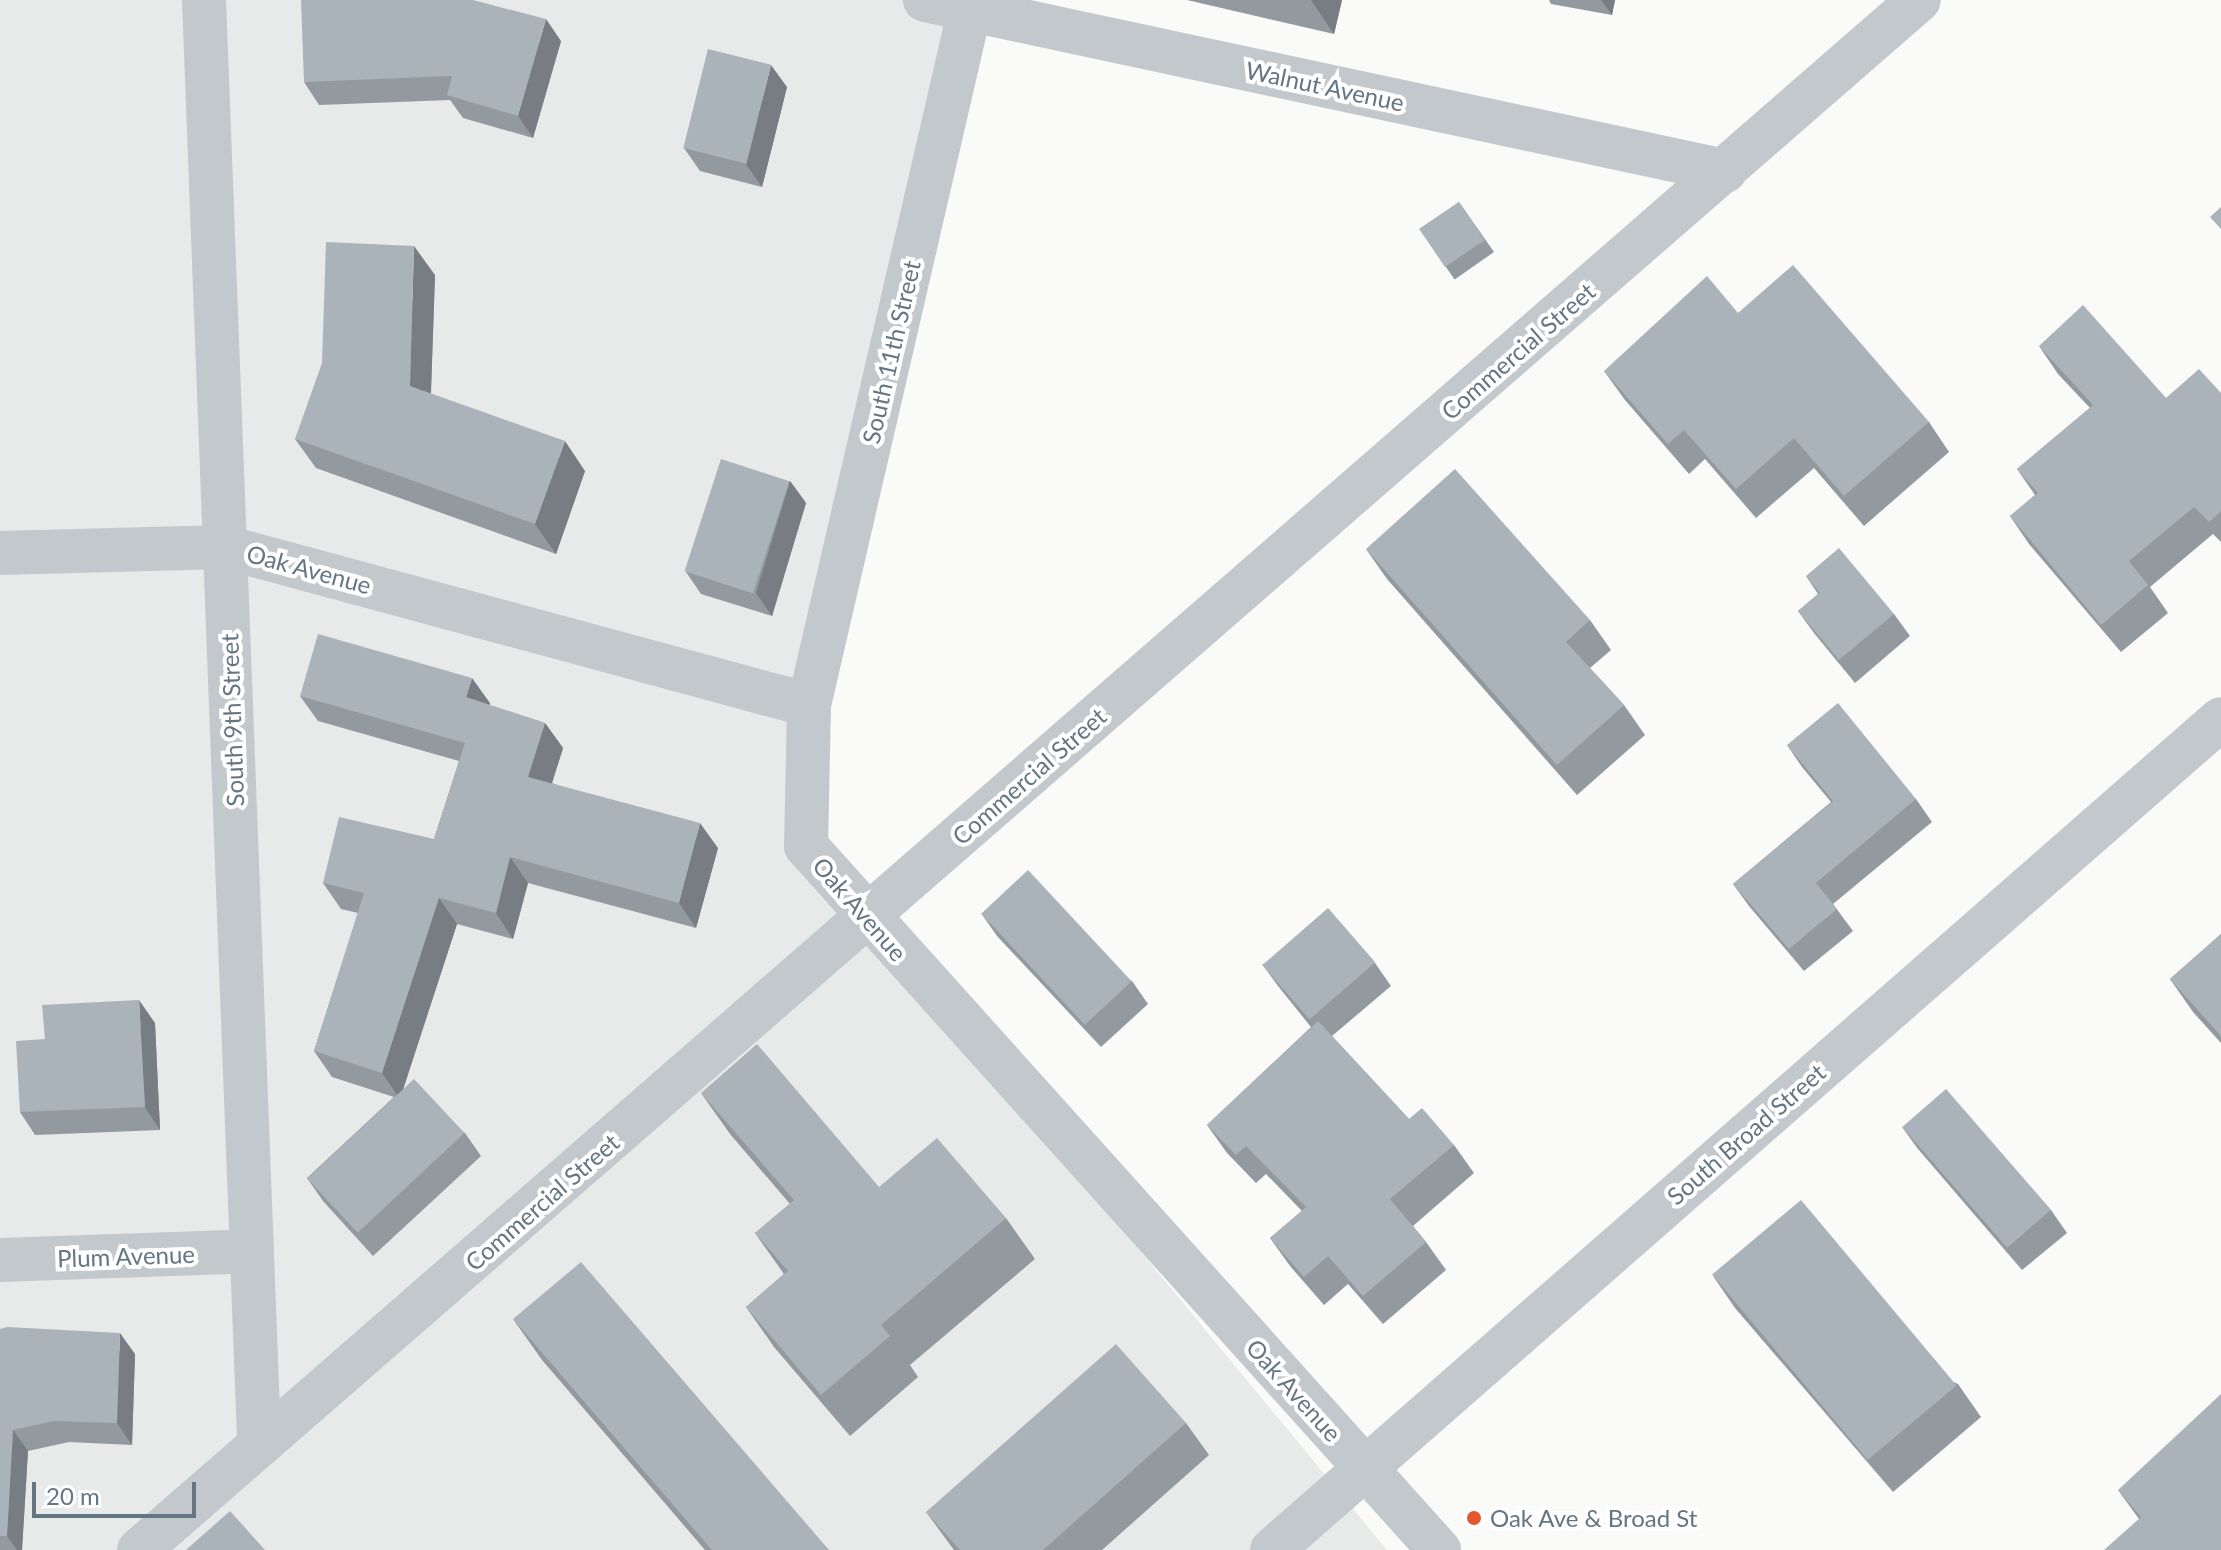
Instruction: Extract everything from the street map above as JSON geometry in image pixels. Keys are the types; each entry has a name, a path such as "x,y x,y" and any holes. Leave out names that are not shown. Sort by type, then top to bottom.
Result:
{"street":[{"name":"South 9th Street","path":"204,0 259,1440"},
{"name":"Walnut Avenue","path":"925,0 970,5 1725,171"},
{"name":"Commercial Street","path":"139,1550 259,1440 551,1196 866,917 1919,0"},
{"name":"South 11th Street","path":"809,705 970,5"},
{"name":"Oak Avenue","path":"0,553 225,547 809,705 806,846 866,917 1439,1550"},
{"name":"South Broad Street","path":"1272,1550 2221,719"},
{"name":"Plum Avenue","path":"0,1260 252,1251"}],"shaded area":[{"path":"0,0 925,0 969,11 809,705 806,846 1387,1550 0,1550"}],"building":[{"path":"301,0 473,0 546,19 518,116 447,95 452,76 304,82"},
{"path":"708,49 771,65 746,164 683,148"},
{"path":"1459,202 1485,240 1445,267 1419,229"},
{"path":"2221,207 2221,229 2210,217"},
{"path":"326,242 414,246 410,386 565,441 535,524 295,439 322,363"},
{"path":"1793,265 1929,422 1844,496 1794,438 1736,489 1684,430 1668,444 1604,371 1707,276 1738,313"},
{"path":"2083,305 2166,398 2199,369 2221,393 2221,511 2209,522 2194,507 2129,561 2148,585 2101,625 2010,516 2038,493 2017,469 2093,405 2039,346"},
{"path":"721,459 789,481 753,593 685,571"},
{"path":"1455,469 1590,620 1566,642 1624,705 1557,765 1366,549"},
{"path":"1839,548 1894,614 1839,660 1798,611 1820,593 1806,576"},
{"path":"318,634 472,678 466,697 545,723 528,777 700,823 679,903 510,857 496,913 439,898 382,1073 314,1051 364,893 323,883 339,817 434,839 465,743 300,696"},
{"path":"1838,703 1916,799 1816,883 1837,909 1789,949 1733,884 1833,801 1787,745"},
{"path":"1028,870 1132,981 1085,1025 981,914"},
{"path":"1328,908 1375,962 1310,1019 1262,965"},
{"path":"2221,934 2221,1036 2170,979"},
{"path":"139,1000 145,1107 20,1112 16,1041 45,1039 42,1005"},
{"path":"1318,1021 1409,1119 1422,1108 1454,1145 1390,1199 1426,1242 1363,1296 1328,1256 1304,1277 1270,1238 1306,1207 1246,1146 1236,1155 1207,1125"},
{"path":"757,1044 879,1187 937,1138 1006,1218 881,1325 890,1336 821,1395 746,1307 788,1271 755,1233 794,1200 701,1093"},
{"path":"414,1079 464,1133 358,1233 307,1179"},
{"path":"1946,1089 2051,1210 2007,1248 1902,1127"},
{"path":"1801,1200 1957,1385 1868,1460 1712,1275"},
{"path":"581,1262 829,1550 712,1550 513,1319"},
{"path":"0,1329 120,1333 117,1423 54,1421 13,1430 7,1536 0,1536"},
{"path":"1116,1344 1186,1423 1043,1550 960,1550 926,1512"},
{"path":"2221,1394 2221,1550 2104,1550 2141,1517 2118,1490"},
{"path":"230,1511 265,1550 186,1550"}],"place":[{"name":"Oak Ave & Broad St","path":"1474,1518"}]}
